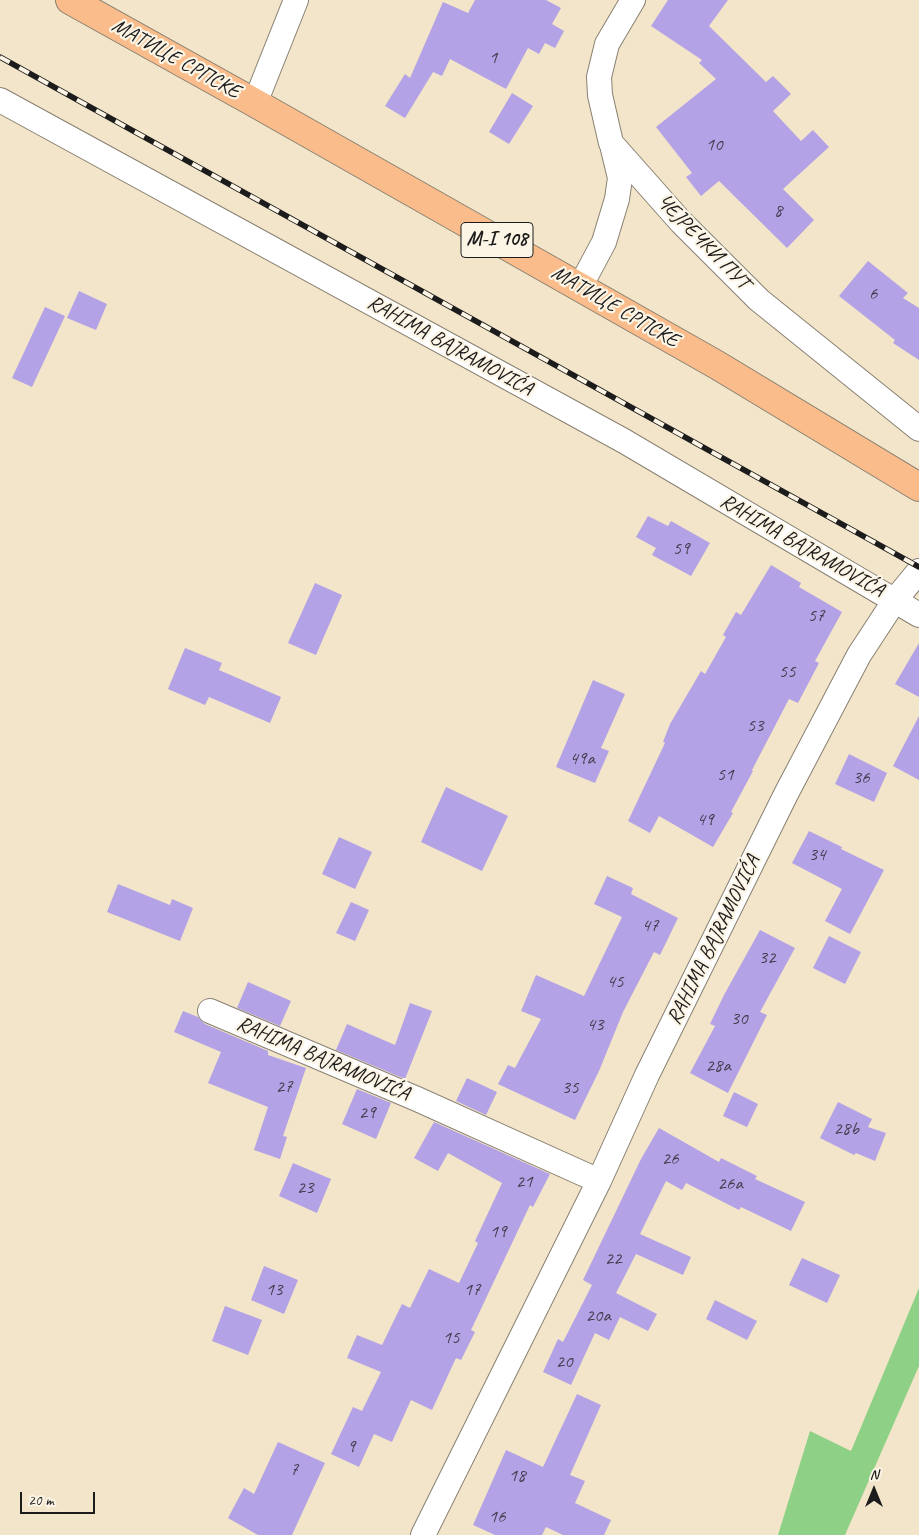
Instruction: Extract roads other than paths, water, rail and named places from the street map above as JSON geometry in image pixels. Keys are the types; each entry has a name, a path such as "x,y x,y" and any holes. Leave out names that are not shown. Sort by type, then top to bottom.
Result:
{"main road":[{"name":"МАТИЦЕ СРПСКЕ","path":"70,0 717,365 919,488"}],"street":[{"name":"МАТИЦЕ СРПСКЕ","path":"255,103 296,0"},
{"name":"ЧЕЈРЕЧКИ ПУТ","path":"633,0 608,44 600,77 600,95 611,143 681,222 759,300 919,429"},
{"name":"RAHIMA BAJRAMOVIĆA","path":"0,100 624,441 919,615"},
{"path":"580,287 604,242 617,199 620,178 611,143"},
{"name":"RAHIMA BAJRAMOVIĆA","path":"423,1535 600,1181 647,1075 786,794 859,655 919,570"},
{"name":"RAHIMA BAJRAMOVIĆA","path":"210,1012 417,1100 600,1181"}],"railway":[{"path":"0,57 919,567"}]}
